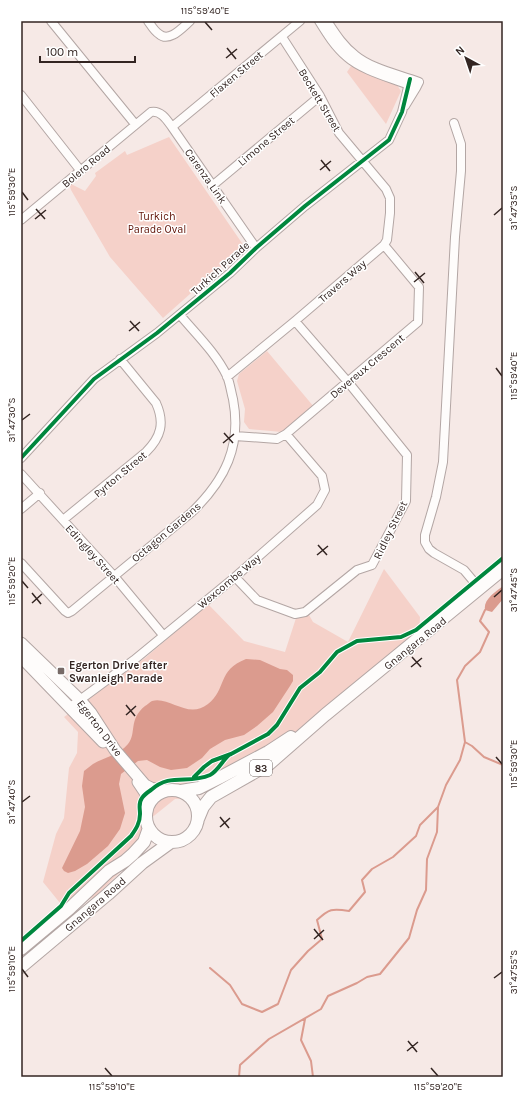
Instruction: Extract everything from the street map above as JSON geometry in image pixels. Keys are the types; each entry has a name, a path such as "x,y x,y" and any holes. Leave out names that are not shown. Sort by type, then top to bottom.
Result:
{"main road":[{"name":"Gnangara Road","path":"198,819 203,807 211,797 224,788 269,764 325,715 503,569"},
{"name":"Gnangara Road","path":"181,791 199,788 219,778 268,752 325,715"},
{"name":"83","path":"163,791 181,791"},
{"path":"163,791 150,802 146,820 149,828 155,835 162,840 170,842"},
{"path":"181,791 189,795 194,802 198,810 198,819"},
{"name":"83","path":"170,842 186,838 196,827 198,819"},
{"name":"Gnangara Road","path":"21,949 69,909 109,872 133,854 144,842 149,828"},
{"name":"Gnangara Road","path":"21,967 108,894 142,863 170,842"}],"street":[{"path":"51,21 135,124"},
{"path":"148,21 159,35 166,37 172,36 190,21"},
{"name":"Flaxen Street","path":"172,127 300,21"},
{"path":"318,21 337,47 348,58 360,66 409,82"},
{"path":"327,21 341,42 354,55 366,63 409,82"},
{"name":"Beckett Street","path":"282,37 320,96 339,133 363,160"},
{"name":"Turkich Parade","path":"21,458 94,379 157,333 230,273 256,248 305,206 388,140 418,85 409,82 402,112"},
{"path":"21,95 80,170"},
{"name":"Limone Street","path":"212,186 320,96"},
{"name":"Carenza Link","path":"151,112 156,111 160,113 172,127 256,248"},
{"name":"Bolero Road","path":"22,216 151,112"},
{"path":"454,123 462,144 455,237 443,462 436,497 425,535 429,549 464,570 480,589"},
{"path":"363,160 386,188 390,198 387,240 384,245"},
{"name":"Travers Way","path":"227,377 384,245"},
{"name":"Devereux Crescent","path":"236,436 276,439 286,434 418,322 420,288 384,245"},
{"name":"Octagon Gardens","path":"21,563 64,611 68,613 192,512 215,487 225,470 236,436 234,404 227,377 212,353 180,314"},
{"name":"Ridley Street","path":"235,577 257,600 295,614 305,612 357,570 372,565 406,501 408,455 295,321"},
{"name":"Pyrton Street","path":"63,520 146,452 153,445 159,434 161,422 156,403 120,359"},
{"name":"Wexcombe Way","path":"69,708 134,660 235,577 317,505 325,490 322,476 286,434"},
{"name":"Edingley Street","path":"21,474 40,493 114,576 163,635"},
{"path":"21,509 40,493"},
{"name":"Egerton Drive","path":"21,643 80,700 114,751"},
{"name":"Egerton Drive","path":"21,657 69,708 114,751 132,773 146,794 147,811"},
{"name":"Egerton Drive","path":"132,773 145,785 163,791"}],"green space":[{"path":"351,66 397,85 401,91 386,124 347,72"},
{"name":"Turkich Parade Oval","path":"169,137 244,246 163,318 110,257 71,190 69,183 85,191 96,176 95,173 125,151 127,155"},
{"path":"267,351 314,407 282,432 249,429 244,422 245,409 237,381 239,374"},
{"path":"384,569 420,617 419,634 310,724 211,789 190,798 175,799 150,819 149,828 133,854 118,874 95,897 75,904 60,903 43,882 56,834 64,818 69,768 77,753 78,732 64,717 145,658 208,604 244,641 285,652 297,615 309,615 313,622 348,642"}],"shaded area":[{"path":"503,586 503,599 492,612 485,610 488,600"},
{"path":"246,659 260,660 280,669 287,670 293,675 293,681 273,712 244,735 225,740 210,749 202,758 187,768 171,770 160,767 147,760 138,761 121,774 119,784 125,813 120,829 108,846 87,864 75,871 68,873 64,871 62,868 80,831 85,807 82,786 84,771 93,764 116,753 128,744 131,740 136,716 151,701 159,700 193,710 201,708 214,698 230,669 237,663"}],"waterway":[{"path":"210,968 230,985 242,1004 262,1012 278,1004 291,970 308,951 322,939 317,920 331,910 349,911 365,892 362,880 372,869 393,857 416,836 420,825 438,807 446,785 460,760 465,742 457,680 465,666 480,652 489,632 480,621 485,610"},
{"path":"465,742 484,757 503,765"},
{"path":"239,1077 240,1065 269,1039 321,1009 328,996 367,977 380,974 409,938 417,910 426,890 427,859 437,832 438,807"},
{"path":"305,1019 301,1040 311,1061 313,1077"}],"cycle path":[{"path":"21,458 94,379 157,333 230,273 256,248 305,206 389,140 402,112 410,79"},
{"path":"194,777 212,761 231,754 268,734 277,725 300,688 320,672 337,652 357,641 401,637 416,630 503,558"},
{"path":"21,941 61,906 69,893 131,836 140,817 140,802 145,795 166,781 202,778 210,775 229,755"}],"place":[{"name":"Egerton Drive after Swanleigh Parade","path":"61,671"}]}
